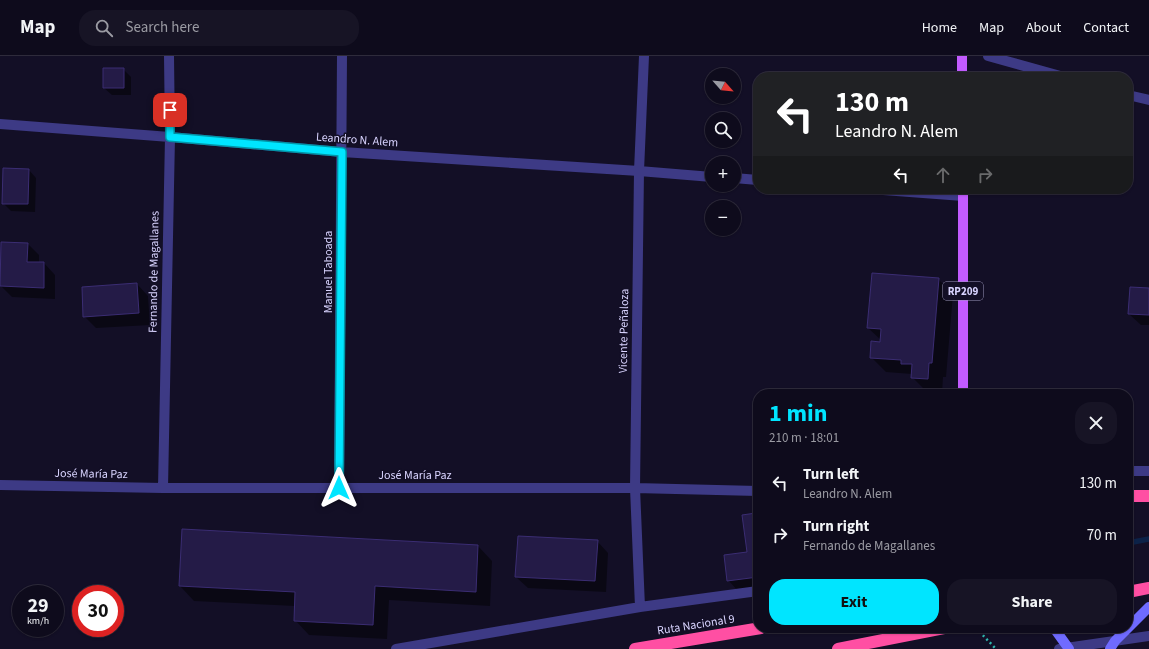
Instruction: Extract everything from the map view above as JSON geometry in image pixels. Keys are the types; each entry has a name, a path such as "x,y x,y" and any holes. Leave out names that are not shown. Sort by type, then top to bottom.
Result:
{"highway":[{"path":"1133,496 1149,496"},
{"path":"1133,591 1149,588"},
{"name":"Ruta Nacional 9","path":"635,649 753,629"},
{"path":"838,649 919,633"}],"main road":[{"path":"962,56 962,72"},
{"name":"RP209","path":"963,194 963,389"},
{"path":"1133,624 1149,607"},
{"path":"1057,633 1066,648"},
{"path":"1113,645 1124,633"}],"street":[{"name":"Fernando de Magallanes","path":"162,488 170,137 169,56"},
{"name":"Manuel Taboada","path":"339,488 342,56"},
{"name":"Vicente Peñaloza","path":"640,607 635,488 640,171 644,56"},
{"path":"988,56 1046,72"},
{"path":"1133,96 1149,100"},
{"name":"Leandro N. Alem","path":"0,124 342,152 705,176"},
{"path":"741,179 753,180"},
{"path":"1133,471 1149,471"},
{"name":"José María Paz","path":"0,485 162,488 635,488 753,492"},
{"path":"396,649 640,607 753,592"},
{"path":"1066,648 1113,645 1149,636"}],"path":[{"path":"981,633 996,649"}],"building":[{"path":"103,68 124,68 124,88 103,88"},
{"path":"3,168 29,169 28,204 2,204"},
{"path":"1,242 28,243 27,262 44,262 44,288 0,286"},
{"path":"872,273 939,278 932,363 929,363 928,379 911,378 912,364 901,364 901,360 870,358 871,341 880,342 881,329 867,328"},
{"path":"137,283 139,313 83,317 82,287"},
{"path":"1130,287 1149,288 1149,315 1128,314"},
{"path":"753,513 753,578 727,581 724,555 747,552 742,515"},
{"path":"182,529 478,545 476,592 375,586 373,625 294,621 295,592 179,586"},
{"path":"518,536 598,540 595,581 515,577"}],"waterway":[{"path":"1133,542 1149,539"}],"route":[{"path":"170,110 170,137 342,152 339,488"}]}
